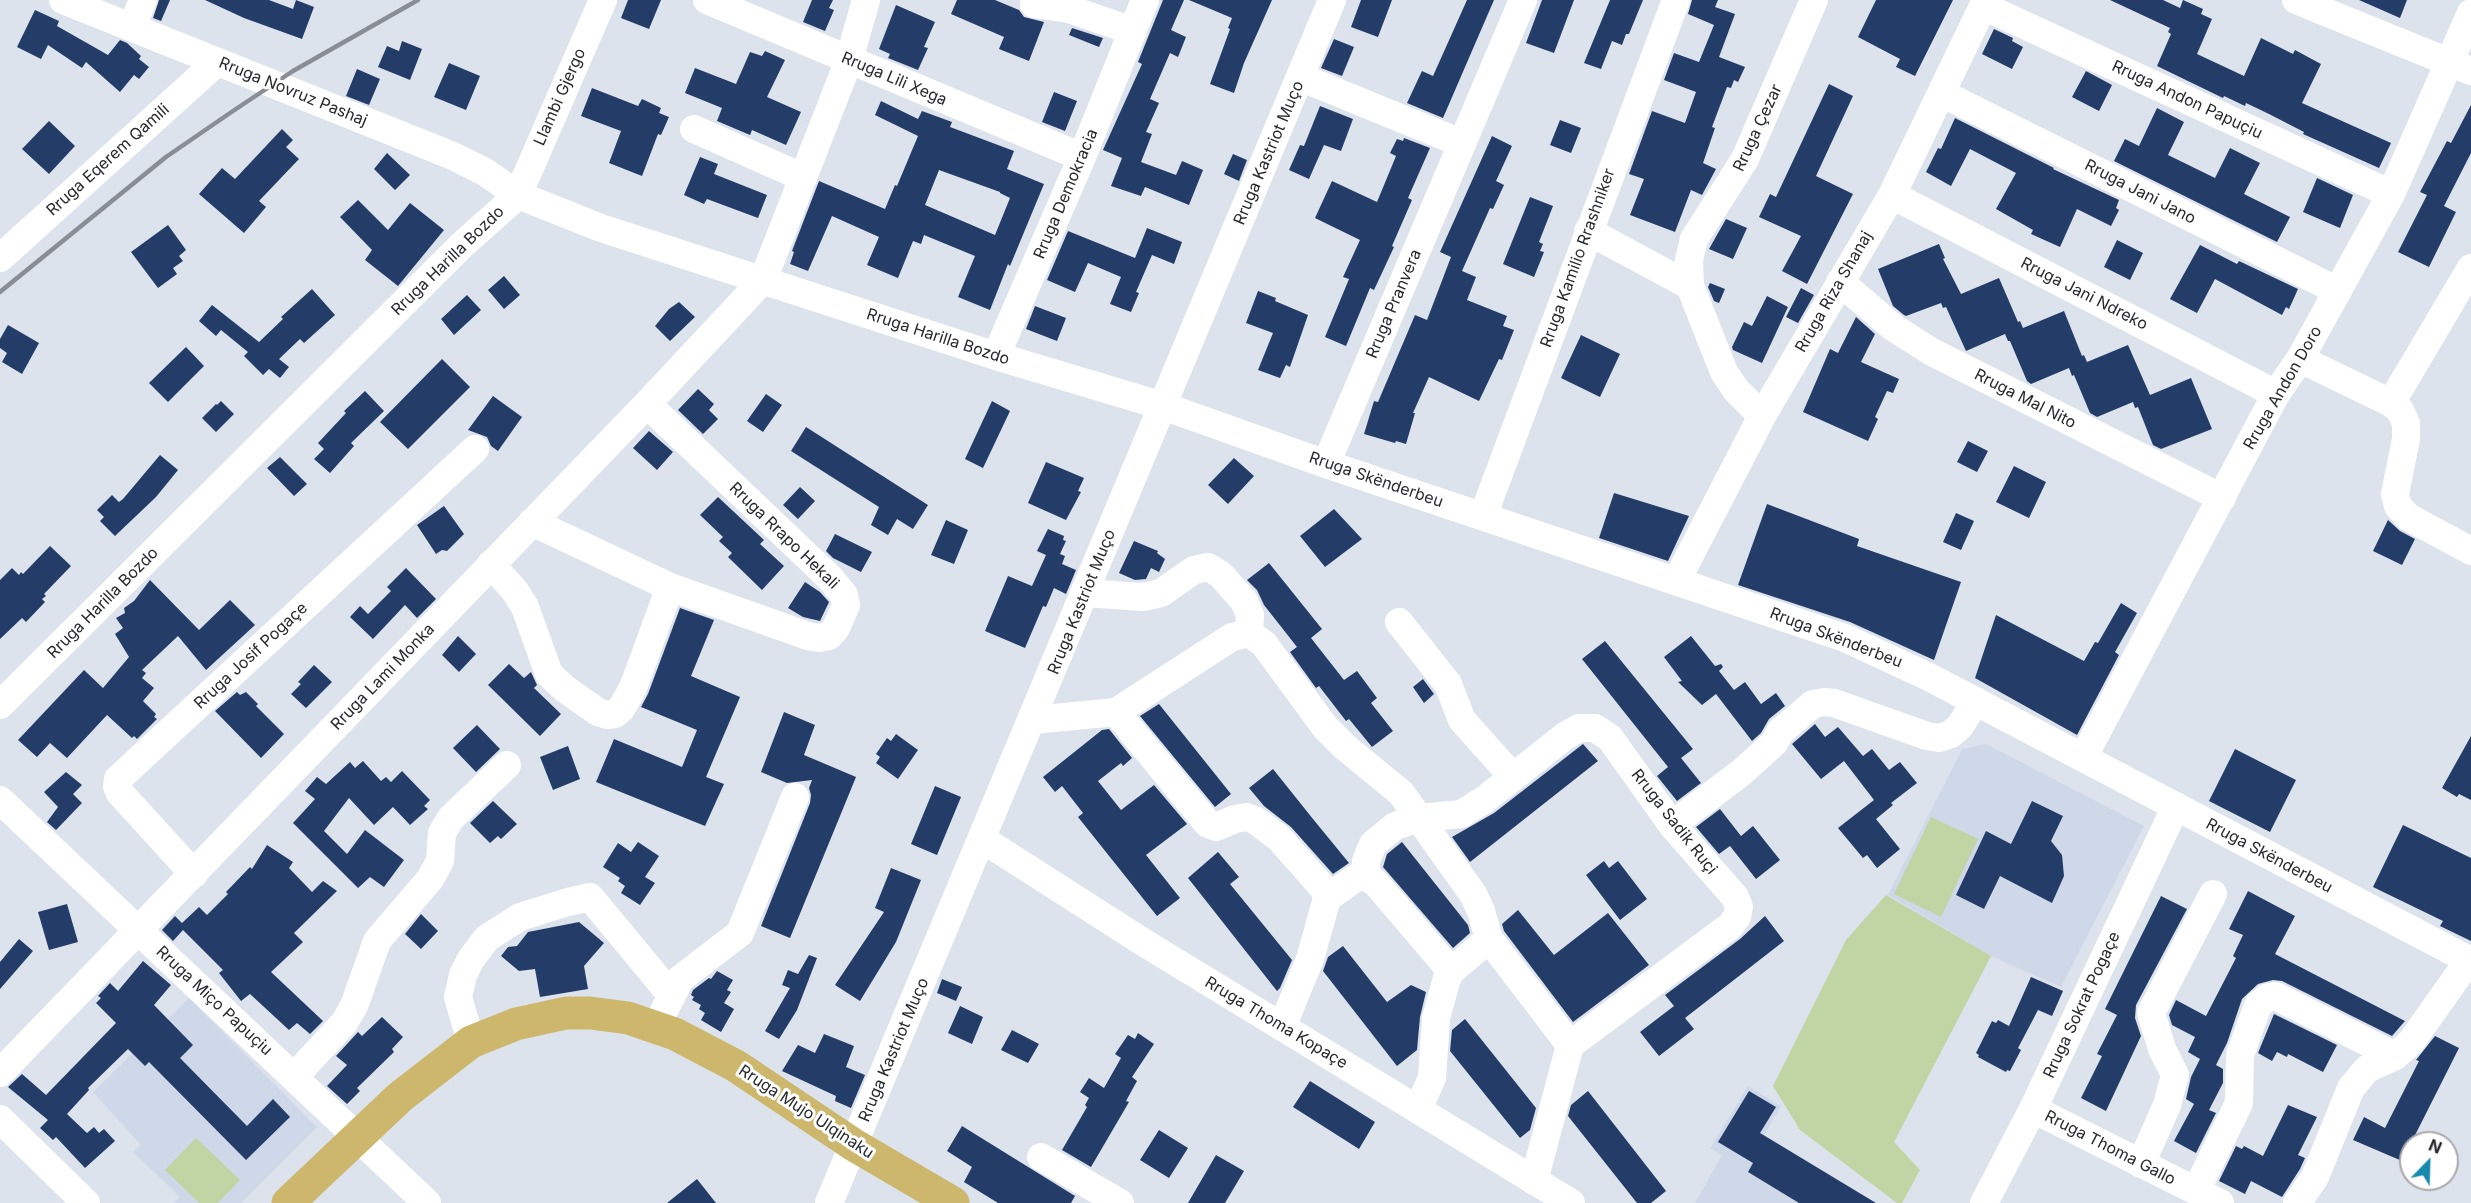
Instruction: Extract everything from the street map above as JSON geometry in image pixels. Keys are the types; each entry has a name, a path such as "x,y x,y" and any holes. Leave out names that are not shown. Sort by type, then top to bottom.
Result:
{"main road":[{"name":"Rruga Mujo Ulqinaku","path":"288,1203 400,1097 471,1042 516,1024 566,1013 590,1013 628,1018 656,1026 736,1066 777,1091 854,1145 953,1203"}],"street":[{"name":"Rruga Novruz Pashaj","path":"63,0 453,156 485,172 518,195"},
{"path":"132,27 143,0"},
{"name":"Llambi Gjergo","path":"518,195 603,0"},
{"name":"Rruga Lili Xega","path":"707,0 1082,157"},
{"path":"764,280 849,60 866,0"},
{"name":"Rruga Demokracia","path":"996,356 1082,157 1145,0"},
{"name":"Rruga Kastriot Muço","path":"830,1203 1332,0"},
{"name":"Rruga Pranvera","path":"1326,464 1522,0"},
{"name":"Rruga Kamilio Rrashniker","path":"1483,516 1676,0"},
{"name":"Rruga Çezar","path":"1762,416 1736,390 1724,372 1690,286 1689,260 1694,239 1745,159 1814,0"},
{"path":"2296,0 2460,66"},
{"path":"1034,3 1070,9 1133,31"},
{"name":"Rruga Riza Shanaj","path":"1677,580 1762,416 1892,195 1984,3"},
{"name":"Rruga Andon Papuçiu","path":"1984,3 2391,194"},
{"name":"Rruga Andon Doro","path":"2083,758 2276,394 2300,359 2460,66 2471,13"},
{"name":"Rruga Eqerem Qamili","path":"0,258 217,62"},
{"path":"1300,77 1461,144"},
{"name":"Rruga Jani Jano","path":"1941,93 2338,291"},
{"path":"694,129 802,177"},
{"name":"Rruga Harilla Bozdo","path":"0,705 462,245 518,195 602,228 996,356 1163,406"},
{"name":"Rruga Jani Ndreko","path":"1892,195 2276,394"},
{"path":"1588,231 1690,286"},
{"path":"2391,403 2471,268"},
{"name":"Rruga Lami Monka","path":"0,1072 194,874 764,280"},
{"name":"Rruga Mal Nito","path":"1840,282 1894,328 1932,352 2222,498"},
{"path":"2300,359 2391,403 2400,410 2406,423 2406,439 2395,494 2398,506 2408,517 2471,551"},
{"name":"Rruga Rrapo Hekali","path":"532,522 670,587 808,636 819,638 829,636 836,628 846,605 844,595 830,578 647,404"},
{"name":"Rruga Skënderbeu","path":"1163,406 1326,464 1845,638 1887,656 1976,701 2470,961 2411,1042 2395,1056 2367,1069 2351,1088 2315,1177 2297,1203"},
{"name":"Rruga Josif Pogaçe","path":"194,874 120,793 118,779 475,449"},
{"path":"491,564 515,591 525,607 549,674 565,689 598,712 607,715 615,714 628,700 670,587"},
{"path":"1085,593 1143,597 1161,592 1194,570 1208,567 1220,574 1244,601 1250,615 1249,633"},
{"path":"1399,622 1448,684 1462,720 1513,777"},
{"path":"1033,720 1116,712 1232,637 1249,633 1264,644 1325,727 1345,747 1401,793 1473,894 1481,911 1489,939 1570,1045 1534,1181"},
{"path":"1672,825 1742,772 1774,743 1780,732 1813,704 1834,703 1927,736 1939,738 1951,734 1960,726 1976,701"},
{"path":"1116,712 1208,824 1216,827 1247,817 1262,824 1279,838 1324,889 1327,898 1310,959 1282,1027"},
{"name":"Rruga Sadik Ruçi","path":"1367,877 1366,861 1373,844 1395,826 1419,818 1461,814 1484,800 1565,736 1579,728 1594,728 1610,738 1672,825 1735,897 1739,907 1737,917 1730,926 1570,1045"},
{"path":"295,1076 349,1015 377,941 430,879 440,861 442,834 451,818 507,765"},
{"path":"656,1026 680,979 740,933 795,797"},
{"name":"Rruga Miço Papuçiu","path":"0,800 427,1203"},
{"name":"Rruga Sokrat Pogaçe","path":"1984,1203 2033,1109 2175,806"},
{"name":"Rruga Thoma Kopaçe","path":"982,839 1143,942 1571,1203"},
{"path":"1327,898 1357,877 1367,877 1376,883 1451,971"},
{"path":"2141,1164 2167,1105 2175,1075 2162,1049 2151,1013 2213,894"},
{"path":"471,1042 458,997 463,975 471,959 488,938 520,917 568,902 590,897 672,996"},
{"path":"1418,1109 1432,1078 1436,1018 1451,971 1489,939"},
{"path":"2208,1197 2240,1103 2240,1055 2258,1005 2268,997 2275,996 2395,1056"},
{"name":"Rruga Thoma Gallo","path":"2033,1109 2208,1197"},
{"path":"0,1119 82,1202"},
{"path":"1041,1157 1120,1203"}],"shaded area":[{"path":"1986,744 2144,826 2061,987 1991,956 1888,895 1962,749"},
{"path":"189,998 317,1127 241,1203 174,1203 180,1197 133,1152 141,1145 93,1092"},
{"path":"1748,1086 1781,1106 1764,1135 1831,1176 1829,1179 1876,1203 1695,1203 1722,1155 1710,1148"}],"green space":[{"path":"1931,817 1978,839 1941,917 1894,894"},
{"path":"1886,895 1991,956 1894,1142 1920,1170 1902,1203 1897,1203 1800,1130 1773,1086 1846,940"},
{"path":"196,1138 240,1180 218,1203 199,1203 165,1170"}],"building":[{"path":"159,0 170,0 161,21 153,18"},
{"path":"205,0 269,0 293,9 296,0 314,7 302,39 244,18"},
{"path":"628,0 661,0 649,29 621,18"},
{"path":"812,0 833,0 829,8 834,10 825,31 803,22"},
{"path":"957,0 995,0 1019,10 1024,17 1044,22 1029,61 999,49 1004,37 951,14"},
{"path":"1163,0 1184,0 1171,30 1186,37 1178,57 1170,53 1150,99 1159,103 1146,132 1152,134 1141,162 1176,175 1182,161 1203,170 1189,205 1145,187 1141,196 1111,186 1122,158 1103,150 1142,64 1138,62"},
{"path":"1189,0 1272,0 1244,63 1234,93 1210,84 1232,18"},
{"path":"1361,0 1392,0 1378,37 1351,27"},
{"path":"1467,0 1494,0 1443,118 1407,103 1422,71 1433,76"},
{"path":"1542,0 1574,0 1554,53 1526,43"},
{"path":"1610,0 1643,0 1629,34 1626,34 1622,45 1612,41 1601,69 1584,63"},
{"path":"1692,0 1718,0 1715,7 1735,14 1719,57 1745,67 1738,82 1734,80 1731,88 1727,87 1712,127 1715,128 1703,163 1716,169 1702,195 1691,190 1675,232 1630,215 1644,179 1629,174 1652,111 1685,123 1696,92 1664,80 1674,53 1699,62 1714,25 1688,14"},
{"path":"1876,0 1953,0 1915,76 1896,67 1900,59 1858,37"},
{"path":"2110,0 2163,0 2180,8 2183,0 2203,9 2201,14 2212,19 2197,54 2244,76 2261,38 2293,54 2295,50 2321,64 2302,103 2391,143 2379,168 2303,134 2304,132 2246,103 2245,106 2224,96 2223,98 2157,66 2171,34 2168,32 2170,28"},
{"path":"2359,0 2407,0 2400,18"},
{"path":"896,5 935,22 924,47 928,48 918,70 888,58 890,54 879,49"},
{"path":"35,10 59,21 57,26 108,55 120,40 127,43 141,56 139,59 149,67 139,79 134,75 120,92 86,62 82,68 48,45 41,59 17,47"},
{"path":"1072,28 1103,38 1099,47 1069,35"},
{"path":"1994,29 2013,38 2012,41 2023,47 2012,69 1982,54"},
{"path":"1334,39 1354,47 1342,76 1321,68"},
{"path":"402,41 422,49 410,80 378,67 387,46 399,51"},
{"path":"765,51 785,60 767,97 801,112 786,145 752,130 750,135 717,121 722,108 685,93 695,68 736,84 750,52 762,56"},
{"path":"449,63 480,76 466,110 434,97"},
{"path":"357,69 380,79 369,105 346,96"},
{"path":"2086,71 2112,85 2099,111 2072,97"},
{"path":"1829,84 1853,96 1816,176 1853,194 1807,284 1782,271 1801,236 1759,217 1770,194 1776,197"},
{"path":"592,88 638,106 642,99 661,108 659,113 669,117 661,135 658,134 642,176 609,163 621,131 581,116"},
{"path":"1054,92 1077,101 1065,131 1042,122"},
{"path":"881,101 918,119 922,111 952,122 950,127 1014,151 1007,169 1044,184 990,310 958,297 975,256 924,235 921,244 913,241 898,278 867,265 879,237 832,216 808,271 790,264 794,252 792,251 819,181 885,209 918,136 875,115","holes":["939,170 1000,192 1010,198 995,235 925,205"]},
{"path":"2471,105 2471,153 2444,206 2456,212 2429,267 2398,252 2427,195 2420,192 2447,141 2451,143"},
{"path":"1320,106 1353,119 1341,151 1324,145 1309,179 1289,170 1300,145 1304,146"},
{"path":"2157,108 2184,122 2168,155 2215,178 2230,148 2260,163 2244,194 2290,217 2277,242 2114,161 2125,139 2139,146"},
{"path":"1955,118 2119,200 2116,208 2119,210 2111,226 2077,209 2060,247 2031,234 2033,230 1996,209 2016,173 1970,149 1951,186 1926,172 1938,148 1941,149"},
{"path":"1560,120 1581,128 1571,153 1550,145"},
{"path":"49,121 75,146 49,174 22,149"},
{"path":"282,129 293,140 286,147 299,159 259,201 266,207 244,233 199,194 222,168 235,179"},
{"path":"1492,136 1512,146 1496,181 1504,185 1493,209 1490,208 1462,271 1476,277 1467,300 1507,316 1503,326 1514,330 1502,360 1499,359 1479,401 1429,377 1413,413 1415,413 1406,444 1364,434 1374,401 1378,402 1415,315 1427,320 1451,257 1440,252"},
{"path":"1404,138 1430,148 1408,198 1412,200 1392,246 1394,247 1374,290 1370,288 1346,346 1325,337 1349,279 1343,277 1360,240 1315,218 1332,181 1377,202 1396,156 1390,153 1397,139 1403,141"},
{"path":"387,153 410,175 395,190 374,169"},
{"path":"1233,154 1247,160 1239,181 1224,174"},
{"path":"700,157 718,164 714,174 767,195 758,218 707,199 704,204 684,195"},
{"path":"2317,178 2353,195 2340,228 2303,212"},
{"path":"1530,197 1553,206 1539,242 1543,244 1540,251 1544,252 1534,277 1503,264"},
{"path":"358,200 388,230 410,203 444,230 398,286 365,260 372,250 340,217"},
{"path":"1726,219 1747,228 1733,259 1709,249"},
{"path":"168,225 186,250 179,256 183,261 173,268 177,274 158,288 131,252"},
{"path":"1147,228 1182,242 1174,264 1152,255 1136,292 1139,293 1131,312 1110,304 1121,277 1088,263 1075,292 1047,280 1068,231 1135,258"},
{"path":"2117,240 2143,253 2130,280 2104,267"},
{"path":"1939,244 1945,258 1943,259 1961,294 1999,278 2018,322 2020,321 2023,328 2064,311 2082,356 2084,355 2087,362 2128,345 2150,395 2191,378 2212,429 2161,449 2153,445 2138,407 2135,408 2133,402 2097,417 2090,413 2069,368 2031,384 2027,381 2005,334 1966,351 1946,307 1943,308 1941,303 1904,315 1893,306 1878,269"},
{"path":"2200,245 2237,264 2239,261 2298,289 2289,309 2286,307 2282,315 2215,279 2197,313 2170,299"},
{"path":"504,276 520,295 504,309 488,290"},
{"path":"1710,283 1725,289 1719,303 1714,301 1708,287"},
{"path":"1801,288 1814,295 1798,323 1786,317"},
{"path":"312,289 335,315 304,343 300,339 279,359 289,367 280,378 269,369 263,375 244,356 248,352 221,330 216,336 199,321 212,305 259,342 283,319 281,317"},
{"path":"1258,291 1308,315 1290,367 1286,365 1280,378 1258,370 1273,333 1246,323"},
{"path":"467,295 481,310 454,335 441,319"},
{"path":"1767,296 1788,307 1762,363 1733,350 1732,347 1744,322 1752,326"},
{"path":"679,302 695,317 670,341 655,326 669,309"},
{"path":"1035,306 1066,318 1057,341 1026,329"},
{"path":"1856,317 1875,334 1861,362 1899,379 1893,393 1887,391 1875,417 1878,419 1868,441 1803,412 1830,349 1838,353"},
{"path":"8,325 39,343 22,374 2,362 7,353 0,348 0,339"},
{"path":"1581,335 1620,354 1600,397 1561,378"},
{"path":"186,347 204,366 168,402 149,383"},
{"path":"442,359 470,387 408,449 380,422"},
{"path":"698,389 714,404 709,410 718,419 703,434 678,410"},
{"path":"365,391 384,411 351,443 354,446 330,473 314,459 324,449 318,443 346,413 344,411"},
{"path":"766,394 782,405 763,432 747,421"},
{"path":"493,396 522,417 498,451 491,446 487,437 468,430"},
{"path":"221,401 234,414 216,432 202,418"},
{"path":"992,401 1010,411 983,468 965,459"},
{"path":"806,427 928,505 913,529 897,519 888,535 871,525 879,507 791,451"},
{"path":"649,431 673,452 657,470 633,448"},
{"path":"1968,441 1988,451 1977,472 1957,462"},
{"path":"160,455 178,470 156,497 115,536 100,521 104,517 97,510 112,495 119,502 123,499"},
{"path":"280,457 307,484 294,496 267,468"},
{"path":"1234,458 1254,476 1228,504 1208,485"},
{"path":"1046,462 1084,478 1078,491 1081,492 1066,520 1028,503"},
{"path":"2014,466 2046,482 2029,518 1996,502"},
{"path":"800,487 815,501 798,519 783,505"},
{"path":"1614,493 1689,516 1668,561 1599,538"},
{"path":"718,497 764,540 760,544 784,566 762,590 728,557 732,553 719,541 723,537 700,515"},
{"path":"1767,504 1859,539 1857,546 1961,582 1934,660 1850,622 1738,585"},
{"path":"444,506 464,534 447,551 442,550 436,554 417,525"},
{"path":"1334,509 1362,539 1325,567 1300,536"},
{"path":"1956,513 1974,521 1961,550 1943,542"},
{"path":"946,520 968,530 954,564 931,555"},
{"path":"2388,520 2400,531 2415,539 2402,565 2373,551"},
{"path":"1048,529 1064,536 1063,540 1066,541 1060,554 1065,556 1062,564 1076,570 1066,594 1054,588 1046,607 1043,606 1025,648 985,631 1008,576 1032,586 1046,555 1037,551"},
{"path":"835,534 872,552 861,572 833,558 826,551"},
{"path":"1134,541 1158,551 1157,553 1165,559 1159,572 1151,568 1146,579 1135,580 1119,573"},
{"path":"50,546 71,566 44,594 46,596 42,599 45,602 26,622 22,618 0,639 0,580 12,568 19,575 21,572 23,574"},
{"path":"1269,563 1322,629 1311,638 1344,680 1357,671 1377,698 1371,703 1393,731 1372,747 1349,719 1346,721 1319,686 1316,688 1290,652 1297,647 1264,605 1257,590 1247,580"},
{"path":"406,568 436,599 417,618 405,605 373,639 350,617 360,606 368,614 391,591 387,587"},
{"path":"150,580 199,630 230,600 255,625 206,670 178,636 142,670 146,673 142,678 154,688 143,701 156,714 154,717 157,719 137,739 134,736 132,738 107,715 67,758 50,743 37,757 18,740 84,670 103,688 129,657 115,634 123,628 116,618 125,613 124,608 134,601"},
{"path":"805,582 820,592 829,602 820,621 803,617 788,608"},
{"path":"2121,603 2137,613 2115,652 2119,655 2077,735 1975,678 1996,615 2084,661 2095,642 2098,643"},
{"path":"680,608 714,620 691,676 740,697 706,777 724,784 705,826 596,782 614,739 682,767 697,730 641,707"},
{"path":"458,636 476,654 459,672 442,655"},
{"path":"1691,636 1715,666 1721,664 1723,667 1719,671 1734,690 1745,682 1761,704 1776,693 1785,706 1769,719 1761,733 1752,741 1716,694 1702,705 1678,682 1682,681 1664,657"},
{"path":"1605,641 1693,749 1681,758 1701,783 1677,801 1657,776 1668,767 1582,659"},
{"path":"509,664 524,678 531,672 537,685 534,688 561,714 540,736 488,685"},
{"path":"314,665 332,682 306,708 291,694 301,684 298,682"},
{"path":"1423,679 1434,694 1424,703 1413,687"},
{"path":"237,692 240,695 246,692 258,704 256,706 284,734 261,758 215,711"},
{"path":"1159,704 1231,794 1215,807 1140,716"},
{"path":"784,712 815,725 804,755 856,777 790,938 761,926 810,803 811,795 809,788 812,780 787,783 761,772"},
{"path":"1815,724 1825,737 1838,727 1863,756 1872,749 1889,770 1900,762 1917,783 1891,803 1893,805 1876,819 1900,849 1877,868 1867,855 1863,858 1838,828 1874,800 1844,761 1821,779 1792,744"},
{"path":"477,725 500,749 476,772 453,748"},
{"path":"1109,729 1132,758 1123,766 1121,763 1098,781 1121,810 1154,785 1187,824 1146,855 1180,898 1157,916 1078,817 1083,813 1062,786 1055,792 1043,777 1102,730"},
{"path":"896,734 918,750 898,779 876,763 880,757 876,754 887,738 891,741"},
{"path":"2471,736 2471,800 2459,794 2457,797 2442,788"},
{"path":"1583,744 1598,761 1470,862 1452,837 1494,813"},
{"path":"568,746 580,779 553,790 540,757"},
{"path":"2235,749 2296,780 2270,832 2209,801"},
{"path":"363,761 381,781 386,777 391,782 402,771 430,800 424,806 428,809 410,825 393,807 374,825 349,798 324,831 347,854 365,830 404,860 384,887 370,877 358,888 293,823 315,799 305,791 317,777 326,784 350,762 355,768"},
{"path":"1273,769 1349,863 1333,874 1291,827 1264,806 1249,788"},
{"path":"66,772 82,785 73,794 82,803 56,830 47,822 58,807 44,792"},
{"path":"935,786 961,797 937,855 911,844"},
{"path":"493,801 517,824 501,839 498,836 490,843 470,823"},
{"path":"2032,801 2063,816 2051,841 2062,855 2064,876 2052,903 2000,876 1984,909 1956,895 1986,831 2011,844"},
{"path":"1720,809 1741,836 1753,826 1780,860 1756,879 1730,846 1719,854 1696,827"},
{"path":"2403,825 2471,858 2471,941 2440,926 2443,921 2373,887"},
{"path":"638,842 659,856 645,877 655,883 640,905 621,893 625,886 618,881 620,878 603,867 618,843 631,852"},
{"path":"1402,842 1468,925 1470,933 1453,948 1383,867 1387,854"},
{"path":"267,845 293,862 289,868 312,892 323,881 337,891 294,933 303,942 271,972 323,1021 310,1034 297,1023 289,1030 250,994 241,1001 219,973 223,970 183,930 173,941 162,930 175,916 182,923 199,907 207,915 250,867 252,869"},
{"path":"1218,852 1239,877 1230,884 1292,960 1277,991 1188,878"},
{"path":"1604,861 1609,868 1618,861 1647,899 1620,920 1586,875"},
{"path":"891,868 921,880 896,942 860,1001 835,985 884,912 875,908"},
{"path":"2248,891 2295,916 2275,954 2405,1021 2392,1036 2282,981 2273,980 2258,984 2242,999 2227,1043 2216,1065 2223,1069 2223,1083 2209,1110 2216,1113 2196,1153 2174,1141 2194,1104 2186,1099 2191,1077 2200,1059 2188,1052 2195,1037 2172,1025 2169,1015 2176,1000 2206,1016 2236,958 2233,956 2243,935 2229,929"},
{"path":"2161,896 2187,909 2136,1005 2135,1018 2141,1036 2106,1111 2081,1098 2102,1056 2097,1054 2117,1015 2105,1009"},
{"path":"67,904 78,942 49,950 38,912"},
{"path":"1518,910 1554,955 1608,913 1649,965 1573,1022 1504,931 1502,924"},
{"path":"421,914 438,931 421,949 405,934"},
{"path":"1765,916 1784,941 1685,1018 1694,1029 1659,1056 1640,1032 1674,1006 1665,995 1740,939"},
{"path":"579,922 604,943 584,966 588,989 540,997 535,969 519,971 501,956 508,947 517,946 528,932"},
{"path":"19,939 33,951 0,989 0,962"},
{"path":"1343,946 1387,1002 1411,985 1426,992 1420,1017 1417,1050 1397,1066 1323,971 1328,957"},
{"path":"809,955 817,958 797,1010 779,1039 765,1031 790,988 782,985 788,970 798,974"},
{"path":"143,961 171,985 154,1005 193,1045 180,1058 247,1126 273,1099 290,1117 246,1160 149,1062 145,1066 128,1049 88,1088 89,1090 67,1114 87,1133 94,1127 99,1133 104,1129 115,1141 85,1168 56,1137 53,1140 40,1128 48,1120 8,1087 22,1074 46,1095 116,1023 96,1003 101,998 98,996 110,983 118,991"},
{"path":"717,971 733,980 727,990 731,992 724,1003 734,1009 721,1032 701,1020 705,1013 699,1009 701,1005 692,1000 694,997 691,995 693,990 709,978 711,979"},
{"path":"2031,977 2063,991 2052,1016 2038,1010 2018,1048 2021,1050 2010,1071 2006,1072 1978,1057 1976,1053 1992,1021 1996,1023 1998,1020 2009,1026"},
{"path":"942,979 962,987 956,1001 937,993"},
{"path":"960,1006 983,1017 972,1044 948,1033"},
{"path":"2274,1014 2337,1045 2323,1072 2288,1054 2287,1057 2277,1052 2272,1061 2258,1053"},
{"path":"382,1017 403,1037 392,1049 394,1052 357,1088 360,1091 347,1104 327,1086 347,1065 336,1056 358,1032 362,1036"},
{"path":"1465,1019 1536,1108 1530,1130 1520,1138 1450,1051 1452,1030"},
{"path":"1012,1030 1039,1044 1028,1063 1001,1050"},
{"path":"1138,1033 1154,1044 1132,1077 1137,1081 1126,1101 1129,1102 1091,1167 1062,1150 1087,1107 1085,1105 1089,1098 1080,1092 1089,1078 1104,1088 1121,1058 1115,1054 1128,1035 1135,1039"},
{"path":"824,1034 854,1046 846,1067 865,1075 851,1108 835,1101 836,1096 782,1071 798,1045 815,1053"},
{"path":"2435,1036 2459,1048 2417,1131 2399,1131 2399,1160 2353,1140 2364,1117 2385,1128 2419,1061 2416,1060"},
{"path":"1310,1081 1375,1122 1359,1149 1293,1107"},
{"path":"1588,1091 1666,1191 1651,1203 1637,1203 1568,1116 1571,1105"},
{"path":"1749,1091 1776,1107 1760,1133 1876,1203 1799,1203 1748,1172 1753,1163 1718,1142"},
{"path":"2288,1105 2317,1117 2298,1155 2305,1158 2282,1197 2251,1181 2245,1194 2219,1181 2236,1146 2242,1149 2244,1146 2263,1156"},
{"path":"962,1126 1075,1196 1071,1203 998,1203 964,1182 972,1167 947,1151"},
{"path":"1159,1130 1188,1148 1169,1178 1140,1160"},
{"path":"1216,1155 1244,1171 1225,1203 1188,1203"},
{"path":"697,1179 716,1203 667,1203"}],"railway":[{"path":"0,292 166,157 293,71 418,0"}]}
